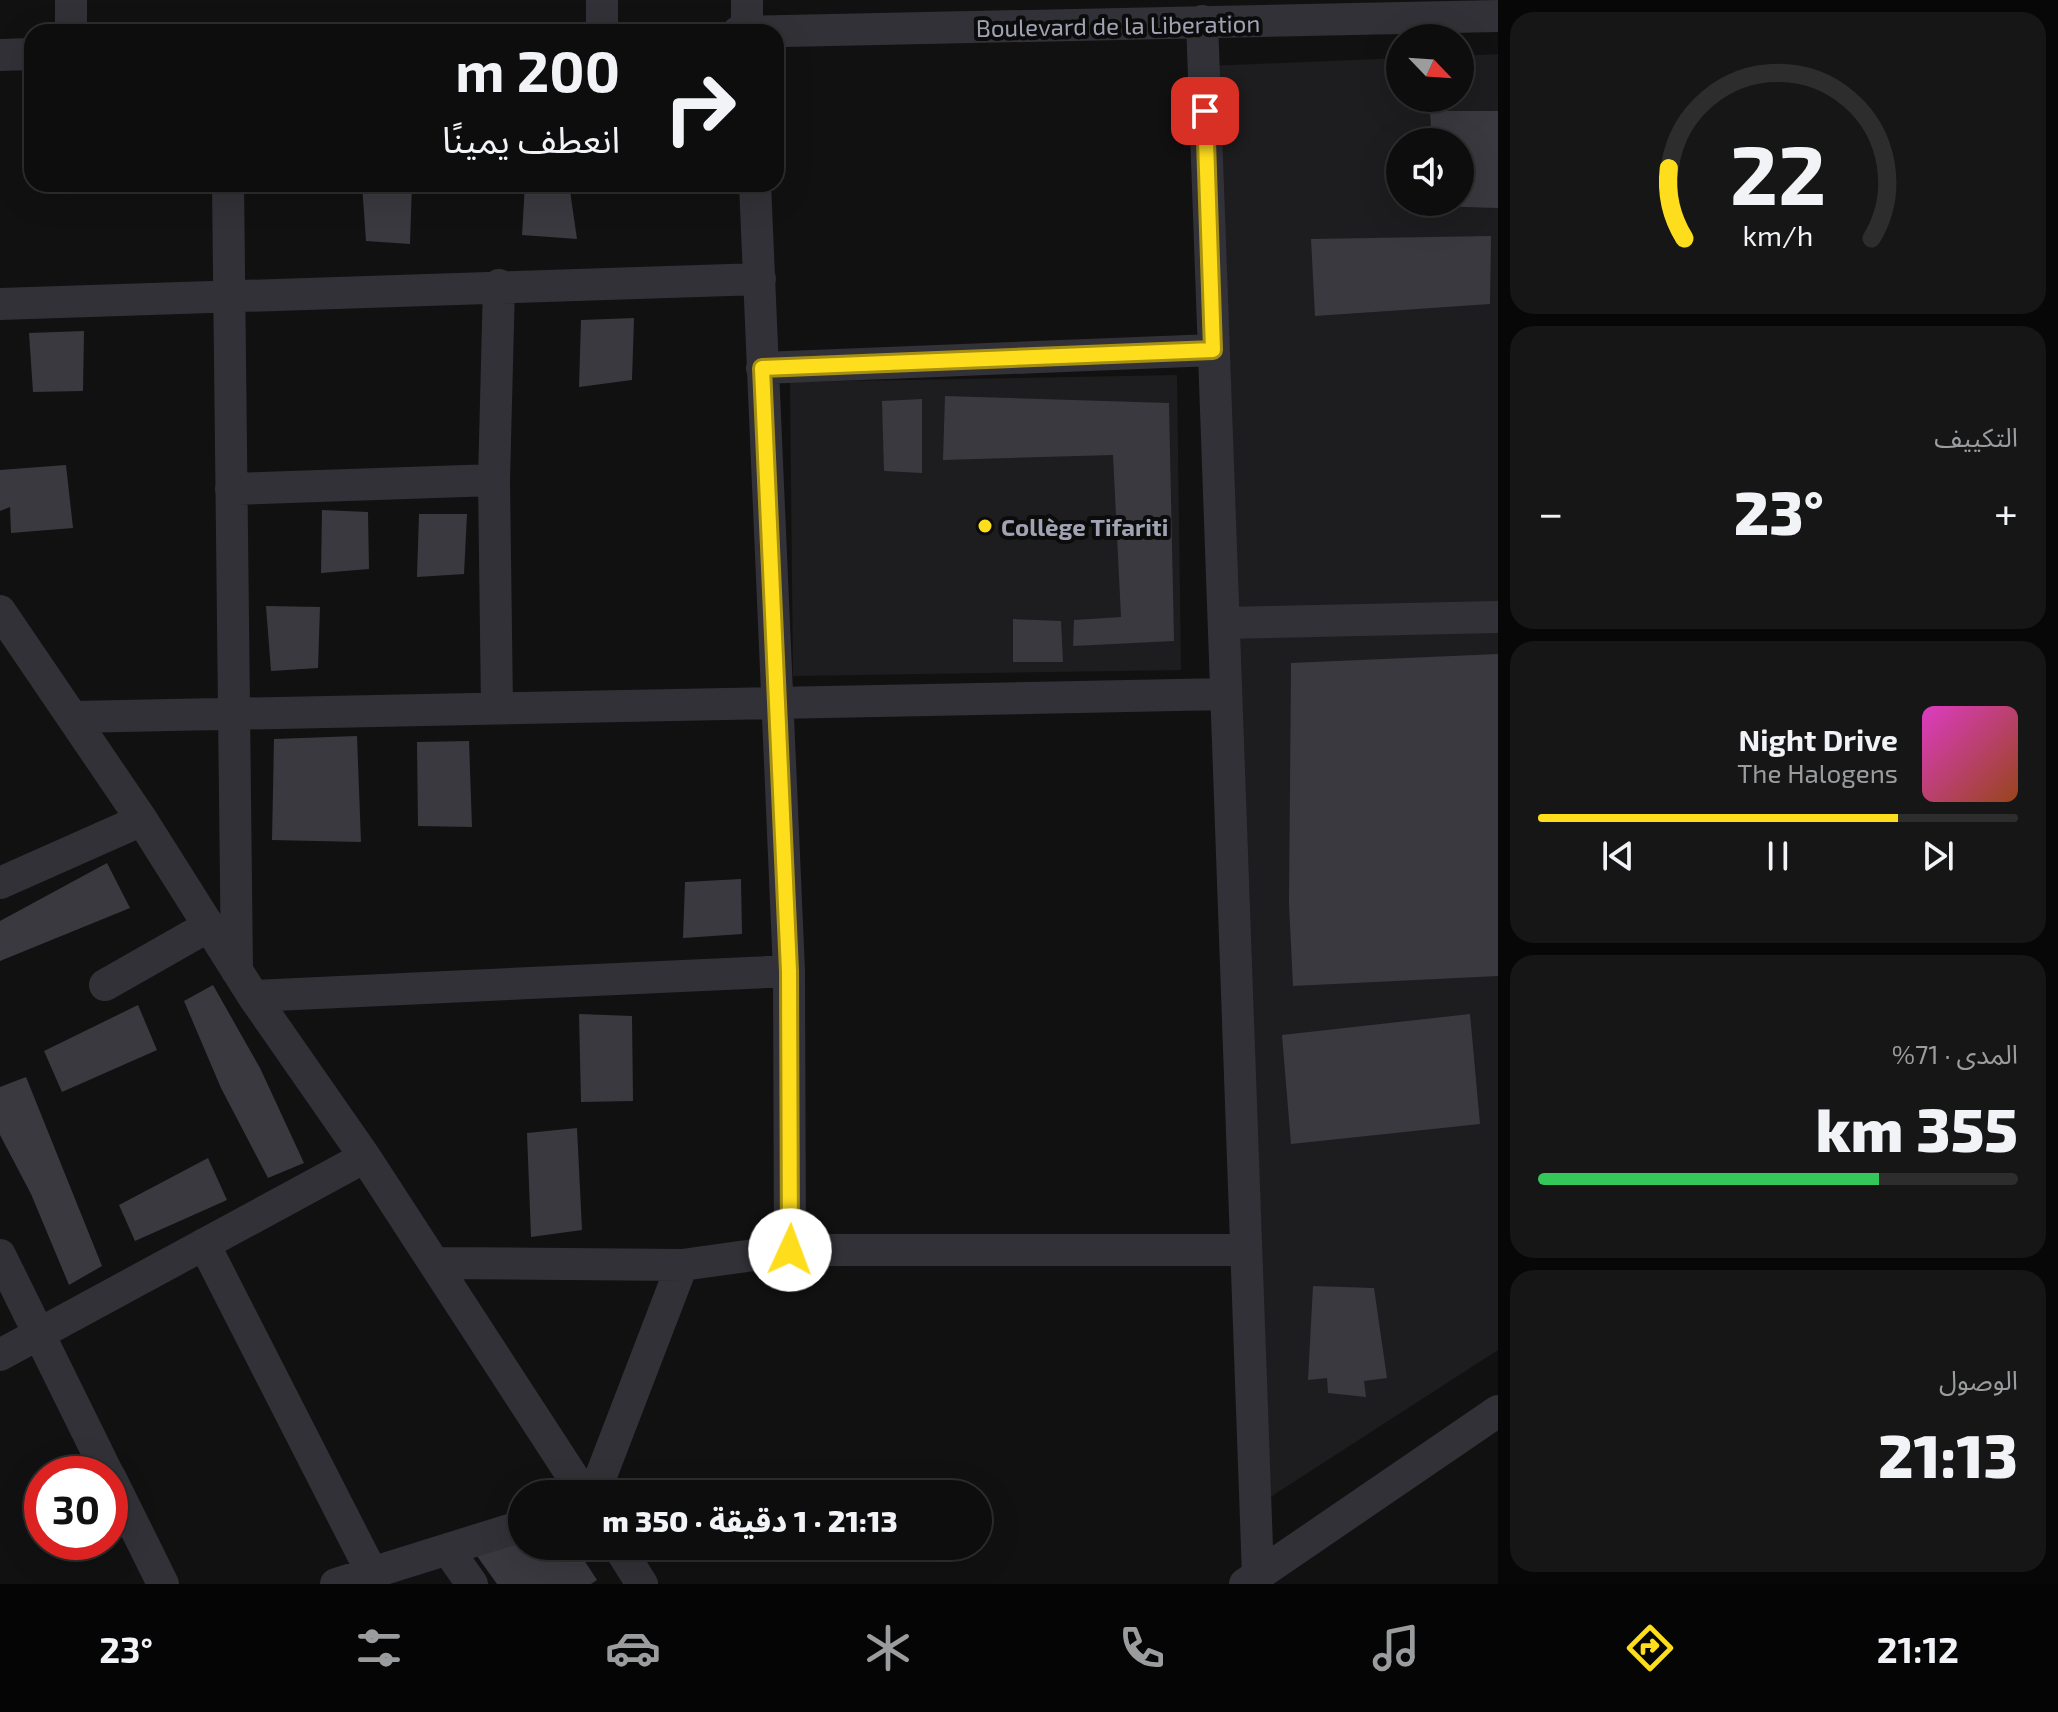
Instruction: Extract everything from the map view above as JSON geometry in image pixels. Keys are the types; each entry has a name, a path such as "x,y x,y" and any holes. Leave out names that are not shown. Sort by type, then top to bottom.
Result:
{"street":[{"path":"71,0 71,24"},
{"path":"602,0 602,24"},
{"path":"747,0 747,24"},
{"name":"Boulevard de la Liberation","path":"784,28 900,15 1202,21 1236,11 1394,9 1498,16"},
{"path":"1202,21 1246,1250 1251,1580"},
{"path":"0,55 24,54"},
{"path":"228,192 231,489 245,984"},
{"path":"755,192 789,971 790,1250"},
{"path":"0,304 499,285 760,279"},
{"path":"497,708 494,480 499,285"},
{"path":"762,368 1213,350"},
{"path":"231,489 494,480"},
{"path":"0,611 142,820 245,984 365,1157 575,1480"},
{"path":"1225,623 1498,617"},
{"path":"73,717 1226,694"},
{"path":"0,883 142,820"},
{"path":"105,985 207,927"},
{"path":"245,984 789,971"},
{"path":"0,1355 365,1157"},
{"path":"204,1244 372,1573"},
{"path":"435,1263 682,1265 790,1250 1246,1250"},
{"path":"0,1255 99,1456"},
{"path":"599,1480 682,1265"},
{"path":"1251,1580 1498,1411"},
{"path":"128,1514 163,1584"},
{"path":"336,1584 508,1531"},
{"path":"448,1550 472,1584"},
{"path":"627,1560 642,1584"}],"shaded area":[{"path":"1498,54 1498,1350 1244,1514 1209,66 1386,59 1386,112 1474,112 1474,55"},
{"name":"Collège Tifariti","path":"1177,375 1181,670 793,676 790,382"}],"building":[{"path":"1498,111 1498,208 1474,207 1474,128 1431,128 1430,112"},
{"path":"363,192 412,192 410,244 366,241"},
{"path":"525,192 570,192 577,239 522,235"},
{"path":"1491,236 1490,304 1315,316 1311,239"},
{"path":"634,318 632,380 579,387 581,320"},
{"path":"84,331 83,391 33,392 29,333"},
{"path":"945,396 1169,403 1174,641 1073,646 1074,620 1121,617 1113,455 943,460"},
{"path":"922,399 922,473 884,471 882,401"},
{"path":"66,465 73,528 11,533 10,507 0,511 0,470"},
{"path":"322,510 368,512 369,569 321,573"},
{"path":"419,514 467,514 464,574 417,577"},
{"path":"266,606 320,607 318,668 271,671"},
{"path":"1013,619 1061,621 1063,662 1013,662"},
{"path":"1498,654 1498,976 1293,986 1289,904 1291,663"},
{"path":"357,736 361,842 272,840 274,739"},
{"path":"469,741 472,827 418,826 417,742"},
{"path":"107,863 130,908 0,961 0,921"},
{"path":"741,879 742,934 683,938 685,882"},
{"path":"213,985 260,1068 304,1163 268,1178 221,1088 184,1001"},
{"path":"138,1005 157,1050 62,1092 44,1051"},
{"path":"579,1014 632,1016 633,1101 581,1102"},
{"path":"1470,1014 1480,1124 1291,1144 1282,1035"},
{"path":"26,1077 102,1266 69,1285 31,1194 0,1135 0,1087"},
{"path":"577,1128 582,1230 531,1237 527,1133"},
{"path":"208,1158 227,1200 135,1241 119,1205"},
{"path":"1313,1286 1374,1288 1387,1378 1364,1381 1366,1397 1328,1393 1327,1378 1308,1380"},
{"path":"508,1542 508,1560 584,1560 597,1580 591,1584 497,1584 477,1556"}],"place":[{"name":"Collège Tifariti","path":"985,526"}],"route":[{"path":"790,1250 789,971 762,368 1213,350 1205,111"}]}
